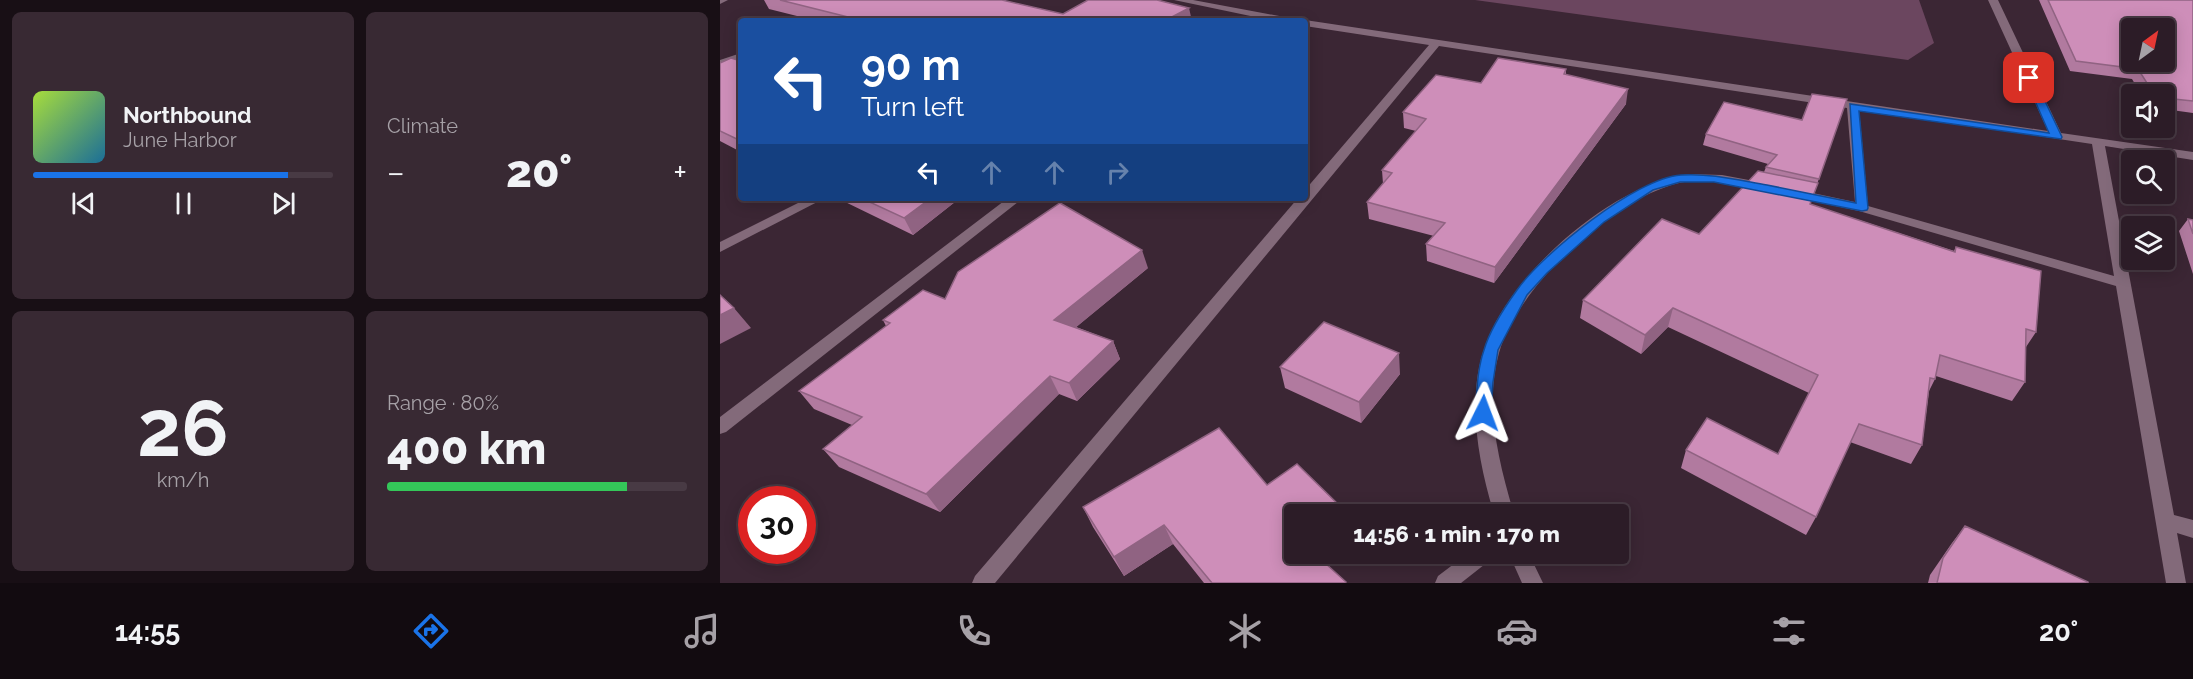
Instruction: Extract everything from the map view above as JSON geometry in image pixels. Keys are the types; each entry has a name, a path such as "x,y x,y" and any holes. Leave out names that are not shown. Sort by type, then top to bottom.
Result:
{"street":[{"path":"1179,0 1255,18"},
{"path":"1993,0 2057,137"},
{"path":"1308,23 1853,107 2193,156"},
{"path":"1308,195 1435,44"},
{"path":"720,64 738,57"},
{"path":"1853,107 1862,208"},
{"path":"2098,143 2176,583"},
{"path":"1501,504 1490,459 1483,413 1485,382 1491,350 1501,328 1522,292 1543,270 1600,219 1649,188 1679,178 1714,178 1862,208 2121,283"},
{"path":"720,248 813,201"},
{"path":"720,427 1012,201"},
{"path":"982,583 1303,201"},
{"path":"2166,521 2193,529"},
{"path":"1445,583 1469,564"},
{"path":"1524,564 1533,583"}],"shaded area":[{"path":"1475,0 1919,0 1934,43 1908,60"}],"building":[{"path":"780,0 1002,0 1063,14 1088,0 1157,0 1189,8 1170,18 852,18"},
{"path":"2048,0 2193,0 2193,101 2175,99 2175,84 2148,84 2140,72 2175,72 2175,18 2121,18 2121,67 2076,61"},
{"path":"731,58 738,60 738,140 720,131 720,63"},
{"path":"1498,58 1566,69 1564,74 1628,89 1495,267 1426,244 1445,223 1367,202 1392,173 1382,170 1426,119 1403,112 1436,75 1481,83"},
{"path":"1812,94 1847,99 1819,179 1766,167 1777,155 1706,134 1724,102 1802,120"},
{"path":"1758,171 1818,183 1810,204 1955,252 1956,247 2041,271 2036,332 2026,329 2025,382 1940,355 1935,379 1930,378 1922,445 1859,424 1816,517 1686,450 1707,418 1778,454 1818,375 1673,308 1645,335 1583,300 1662,219 1699,234"},
{"path":"867,201 927,201 904,218"},
{"path":"1060,203 1142,250 1054,320 1113,341 1069,383 1050,376 926,494 823,449 862,417 799,391 890,323 883,320 923,290 945,299 958,272"},
{"path":"2188,219 2193,220 2193,234"},
{"path":"720,295 734,308 720,315"},
{"path":"1324,322 1399,353 1359,402 1280,367"},
{"path":"1219,428 1267,485 1297,464 1338,504 1284,504 1284,564 1326,564 1346,582 1212,583 1164,525 1114,557 1083,507"},
{"path":"1965,526 2088,583 1937,583 1943,558"}],"route":[{"path":"1483,413 1485,382 1491,350 1522,292 1600,219 1649,188 1679,178 1714,178 1862,208 1853,107 2057,137 2029,78"}]}
